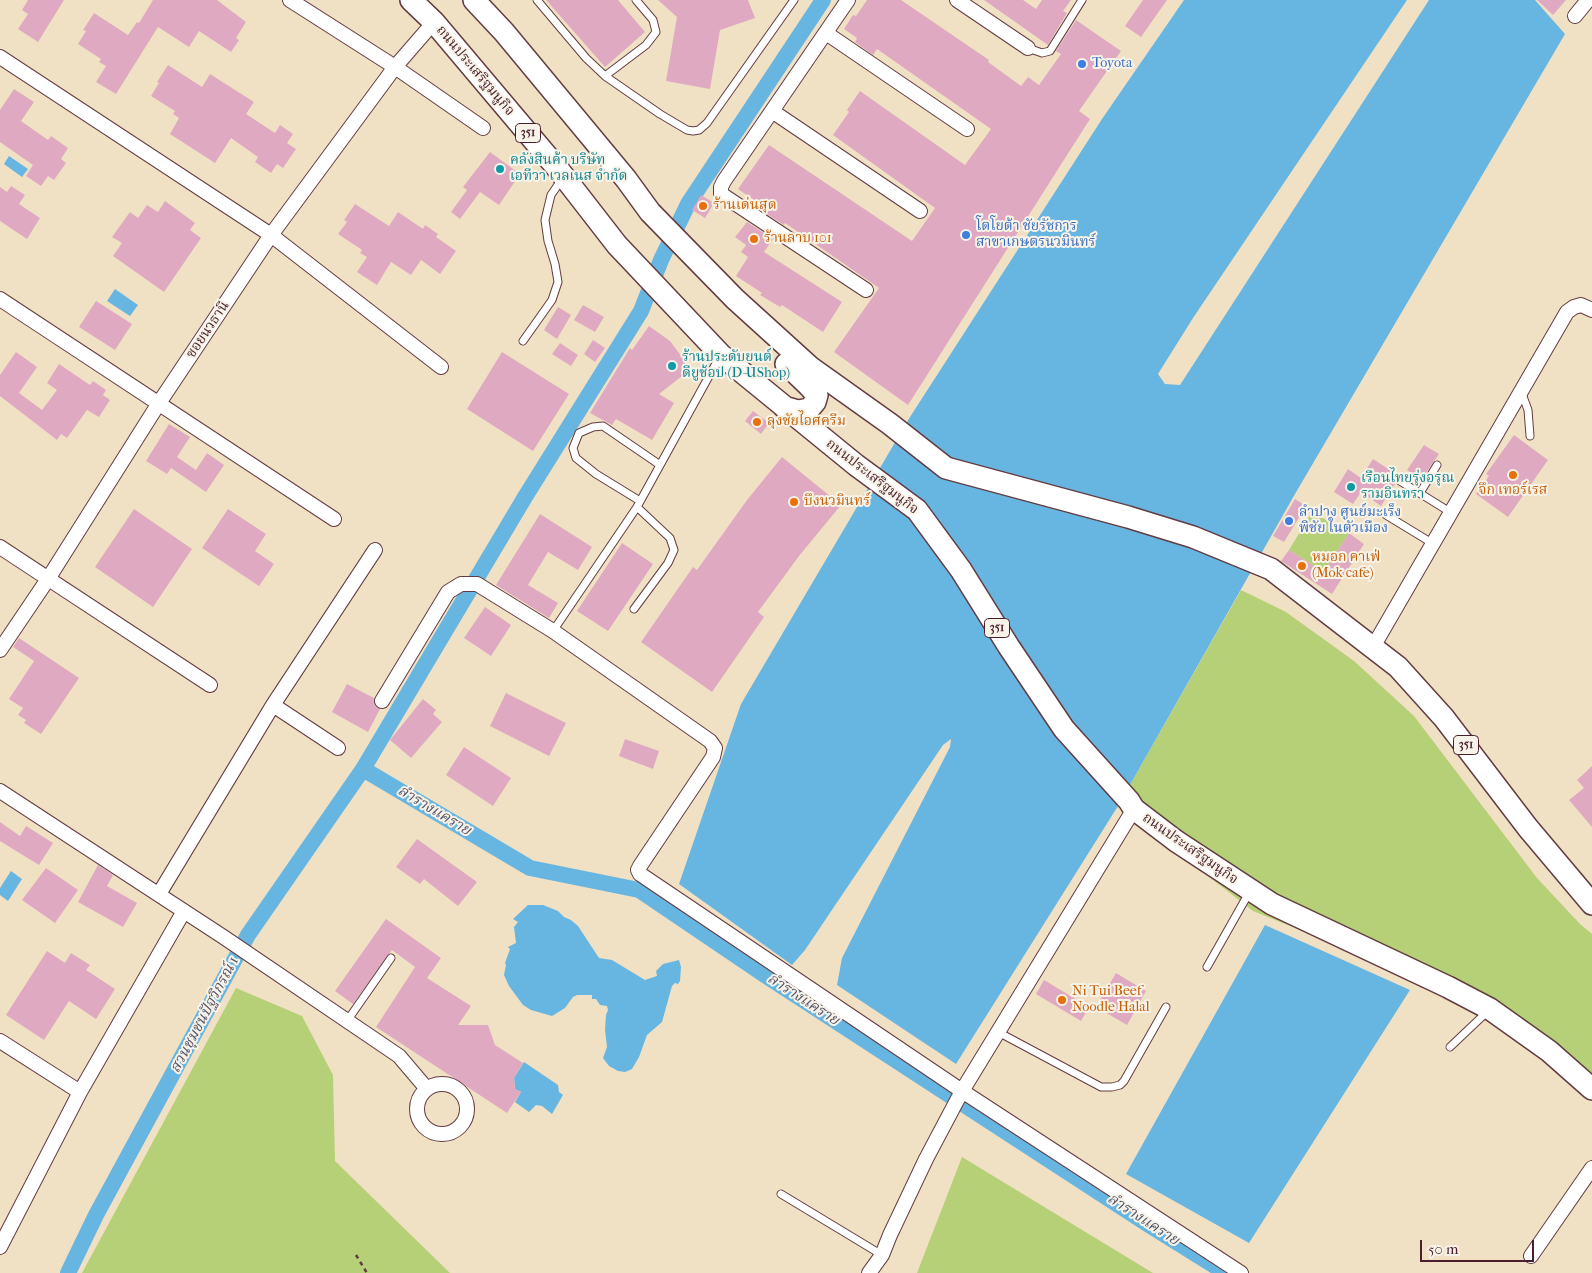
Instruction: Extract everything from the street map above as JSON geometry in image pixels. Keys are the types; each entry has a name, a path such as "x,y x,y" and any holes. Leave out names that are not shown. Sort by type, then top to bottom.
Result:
{"main road":[{"name":"ถนนประเสริฐมนูกิจ","path":"411,0 434,22 564,176 617,245 721,355 856,465 916,510 961,570 1009,647 1064,728 1132,805 1176,841 1272,904 1448,987 1490,1010 1549,1051 1592,1089"},
{"name":"351","path":"474,0 504,32 671,236 735,299 810,367 890,424 946,468 1128,517 1193,537 1271,569 1398,667 1444,718 1528,828 1592,904"},
{"path":"671,236 677,258 746,328 810,386 817,395 815,402 809,409 798,411 784,407"}],"street":[{"path":"290,0 395,68 482,128"},
{"path":"848,0 724,181 721,187 721,194 866,290"},
{"path":"957,0 1028,48"},
{"path":"1574,16 1588,0"},
{"name":"ซอยนวธานี","path":"0,650 271,235 395,68 434,22"},
{"path":"826,32 967,129"},
{"path":"0,57 271,235 441,367"},
{"path":"772,111 920,211"},
{"path":"0,299 334,519"},
{"path":"1373,647 1566,312 1581,305 1592,310"},
{"path":"0,547 210,685"},
{"path":"159,894 272,705 375,550"},
{"path":"382,701 448,592 461,584 473,584 553,631 710,741 715,748 713,757 640,866 638,870 640,874 958,1099 1241,1273"},
{"path":"272,705 338,748"},
{"path":"0,791 239,947 399,1056 427,1089"},
{"path":"869,1273 882,1255 926,1159 958,1099 1132,805"},
{"path":"0,1247 80,1092 184,912"},
{"path":"0,1041 80,1092"},
{"path":"1531,1256 1592,1168"}],"lane":[{"path":"537,0 586,58 605,76 660,114 688,130 698,130 708,123 794,0"},
{"path":"605,76 646,45 656,32 652,20 636,0"},
{"path":"1028,48 1042,53 1050,51 1082,0"},
{"path":"523,341 552,300 558,282 545,220 551,195 564,176"},
{"path":"553,631 638,504 721,355"},
{"path":"1521,390 1528,410 1530,436"},
{"path":"634,609 668,563 674,550 670,538 638,504 576,458 573,448 579,433 593,427 603,426 660,464"},
{"path":"1420,493 1437,465"},
{"path":"1400,481 1450,512"},
{"path":"1386,515 1432,543"},
{"path":"1207,967 1250,890"},
{"path":"347,1021 391,958"},
{"path":"998,1032 1101,1087 1112,1087 1120,1085 1124,1081 1166,1007"},
{"path":"1450,1047 1490,1010"},
{"path":"781,1194 882,1255"}],"path":[{"path":"356,1256 367,1273"}],"green space":[{"path":"1312,512 1349,533 1324,572 1289,550"},
{"path":"1241,590 1286,612 1354,661 1414,716 1537,878 1580,924 1592,934 1592,1084 1508,1014 1253,911 1118,806"},
{"path":"236,988 302,1016 333,1075 335,1161 450,1273 82,1273"},
{"path":"962,1157 1153,1273 917,1273"}],"water":[{"path":"1184,0 1407,0 1193,318 1158,374 1165,384 1180,385 1429,0 1535,0 1565,34 1295,494 1118,806 956,1064 837,985 842,958 950,747 951,739 943,745 805,950 792,965 679,884 741,704 910,417 1102,119"},
{"path":"9,156 28,169 22,177 4,164"},
{"path":"115,289 138,305 130,316 107,301"},
{"path":"11,871 22,879 8,901 0,895 0,888"},
{"path":"528,905 543,905 558,911 578,926 599,958 612,960 645,980 657,976 656,971 663,964 679,960 681,967 680,981 672,986 662,1022 647,1035 639,1057 632,1069 625,1072 618,1071 609,1066 603,1058 607,1047 605,1030 608,1010 607,1006 600,1005 596,999 592,999 592,995 577,995 573,997 565,1008 552,1016 531,1010 523,1005 509,986 504,975 505,963 510,949 508,947 516,943 514,927 518,922 513,919"},
{"path":"1265,925 1410,990 1249,1243 1126,1174"},
{"path":"524,1062 558,1085 559,1092 563,1095 552,1114 542,1106 536,1105 529,1112 515,1102 521,1092 515,1089 514,1078"}],"building":[{"path":"28,0 64,0 38,42 18,29 28,14 22,10"},
{"path":"153,0 217,0 246,22 236,38 239,40 231,52 199,31 189,47 158,27 116,94 96,82 106,66 99,62 101,59 78,44 86,31 83,30 94,13 128,35 137,22 139,23"},
{"path":"546,0 618,0 645,32 605,67"},
{"path":"658,0 748,0 755,18 720,30 710,89 666,81 677,17"},
{"path":"867,0 901,0 989,60 988,62 1021,86 1028,77 1039,85 1061,54 1056,51 1076,20 1121,51 1079,111 1090,119 908,405 834,352 879,288 785,223 784,225 757,208 760,204 738,189 769,145 912,241 935,208 833,135 849,112 847,110 860,91 965,165 991,129 877,49 873,55 855,42 857,38 844,29 853,15 856,16"},
{"path":"984,0 1023,0 1036,9 1042,0 1071,0 1063,11 1067,13 1048,45"},
{"name":"Toyota","path":"1143,0 1167,0 1141,37 1125,26"},
{"path":"1537,0 1566,0 1553,15"},
{"path":"168,65 202,87 210,74 254,102 246,114 275,133 280,125 293,134 287,143 296,149 283,168 277,164 271,173 255,162 258,157 231,138 215,163 170,134 179,118 173,114 175,111 151,96"},
{"path":"14,89 34,102 21,121 48,140 51,136 68,148 61,159 66,163 54,180 48,176 41,186 26,176 33,165 0,142 0,110"},
{"path":"490,152 520,174 499,205 480,192 460,219 451,212 467,190 463,187"},
{"path":"11,186 25,195 19,204 40,218 27,239 0,221 0,187 7,192"},
{"name":"ร้านเด่นสุด","path":"701,195 714,203 705,218 692,210"},
{"path":"165,201 195,223 190,230 201,238 164,292 113,256 122,243 112,237 130,212 138,218 147,205 158,212"},
{"path":"355,204 389,226 398,212 423,229 425,225 438,234 436,237 456,251 440,274 421,260 411,275 391,262 377,285 357,272 367,257 360,253 362,250 338,234 347,222 344,220"},
{"path":"747,222 773,239 764,252 842,302 823,332 782,305 780,307 760,295 762,293 736,276 748,257 741,252 746,245 735,237"},
{"path":"96,301 132,324 115,350 79,327"},
{"path":"583,305 604,317 595,332 574,320"},
{"path":"558,307 571,315 557,339 544,330"},
{"path":"649,326 670,341 691,369 659,394 674,403 652,440 616,419 612,425 590,413 630,348 632,350"},
{"path":"593,340 605,348 595,362 584,354"},
{"path":"560,343 578,355 571,366 552,354"},
{"path":"16,352 37,367 19,393 42,410 57,390 47,383 59,364 90,385 93,381 106,390 103,395 110,400 99,417 87,410 67,438 61,434 57,440 0,396 0,375"},
{"path":"502,352 569,394 533,451 467,409"},
{"name":"ลุงชัยไอศครีม","path":"753,411 769,423 761,434 745,421"},
{"path":"169,424 190,437 177,457 196,470 207,453 224,465 206,492 171,468 167,474 146,461"},
{"name":"จึก เทอร์เรส","path":"1514,435 1548,460 1508,517 1476,494 1489,476 1486,474"},
{"path":"1424,445 1439,454 1421,480 1407,470"},
{"path":"782,457 841,505 799,556 758,612 764,617 712,692 641,642 693,567 697,570 747,500"},
{"name":"เรือนไทยรุ่งอรุณ รามอินทรา","path":"1373,459 1399,476 1395,479 1395,484 1381,506 1361,492 1353,504 1334,492 1348,469 1361,478"},
{"name":"ลำปาง ศูนย์มะเร็ง พิชัย ในตัวเมือง","path":"1295,499 1306,506 1284,542 1273,536"},
{"path":"134,509 192,549 153,607 95,567"},
{"path":"228,509 266,534 255,551 274,564 259,586 202,548"},
{"path":"540,514 592,547 578,570 548,552 528,585 558,603 549,618 496,585"},
{"name":"หมอก คาเฟ่ (Mok cafe)","path":"1349,533 1364,544 1332,594 1281,561 1289,550 1324,572"},
{"path":"622,543 653,564 608,631 577,611"},
{"path":"485,607 511,625 491,656 464,638"},
{"path":"19,638 79,678 41,734 24,723 26,720 18,715 23,708 9,699 34,661 13,647"},
{"path":"347,684 374,698 375,706 380,709 368,732 332,712"},
{"path":"506,693 566,723 549,756 490,726"},
{"path":"423,699 436,710 433,714 442,722 411,758 390,740"},
{"path":"625,739 659,751 653,769 619,756"},
{"path":"464,747 511,778 493,806 446,775"},
{"path":"1592,766 1592,827 1569,800 1584,788 1577,780"},
{"path":"0,822 20,836 26,826 53,843 39,865 0,841"},
{"path":"417,839 477,882 458,906 424,879 420,884 396,867"},
{"path":"98,865 113,875 107,886 137,903 123,927 78,902"},
{"path":"46,868 78,890 55,923 22,900"},
{"path":"386,919 441,958 427,978 471,1006 458,1025 488,1025 495,1045 523,1063 514,1078 515,1089 521,1092 507,1113 376,1027 415,967 392,950 353,1004 335,991"},
{"path":"47,951 65,963 71,953 90,965 86,970 115,989 96,1019 69,1001 44,1040 6,1015"},
{"path":"1116,973 1146,991 1127,1025 1096,1007"},
{"name":"Ni Tui Beef Noodle Halal","path":"1044,980 1089,1007 1081,1021 1036,994"}],"waterway":[{"name":"สวนชุมชนปัฐวิกรณ์ 1","path":"68,1273 96,1215 248,935 363,769 525,497 641,311 661,260 688,204 823,0"},
{"name":"ลำรางแคราย","path":"363,769 530,868 639,890 766,976 1226,1273"}],"place":[{"name":"Toyota","path":"1082,64"},
{"name":"คลังสินค้า บริษัท เอทีวา เวลเนส จำกัด","path":"500,169"},
{"name":"ร้านเด่นสุด","path":"703,206"},
{"name":"โตโยต้า ชัยรัชการ สาขาเกษตรนวมินทร์","path":"966,235"},
{"name":"ร้านลาบ 101","path":"754,239"},
{"name":"ร้านประดับยนต์ ดียูช้อป (D-UShop)","path":"672,366"},
{"name":"ลุงชัยไอศครีม","path":"757,422"},
{"name":"จึก เทอร์เรส","path":"1513,475"},
{"name":"เรือนไทยรุ่งอรุณ รามอินทรา","path":"1351,487"},
{"name":"บึงนวมินทร์","path":"794,502"},
{"name":"ลำปาง ศูนย์มะเร็ง พิชัย ในตัวเมือง","path":"1289,521"},
{"name":"หมอก คาเฟ่ (Mok cafe)","path":"1302,566"},
{"name":"Ni Tui Beef Noodle Halal","path":"1062,1000"}]}
